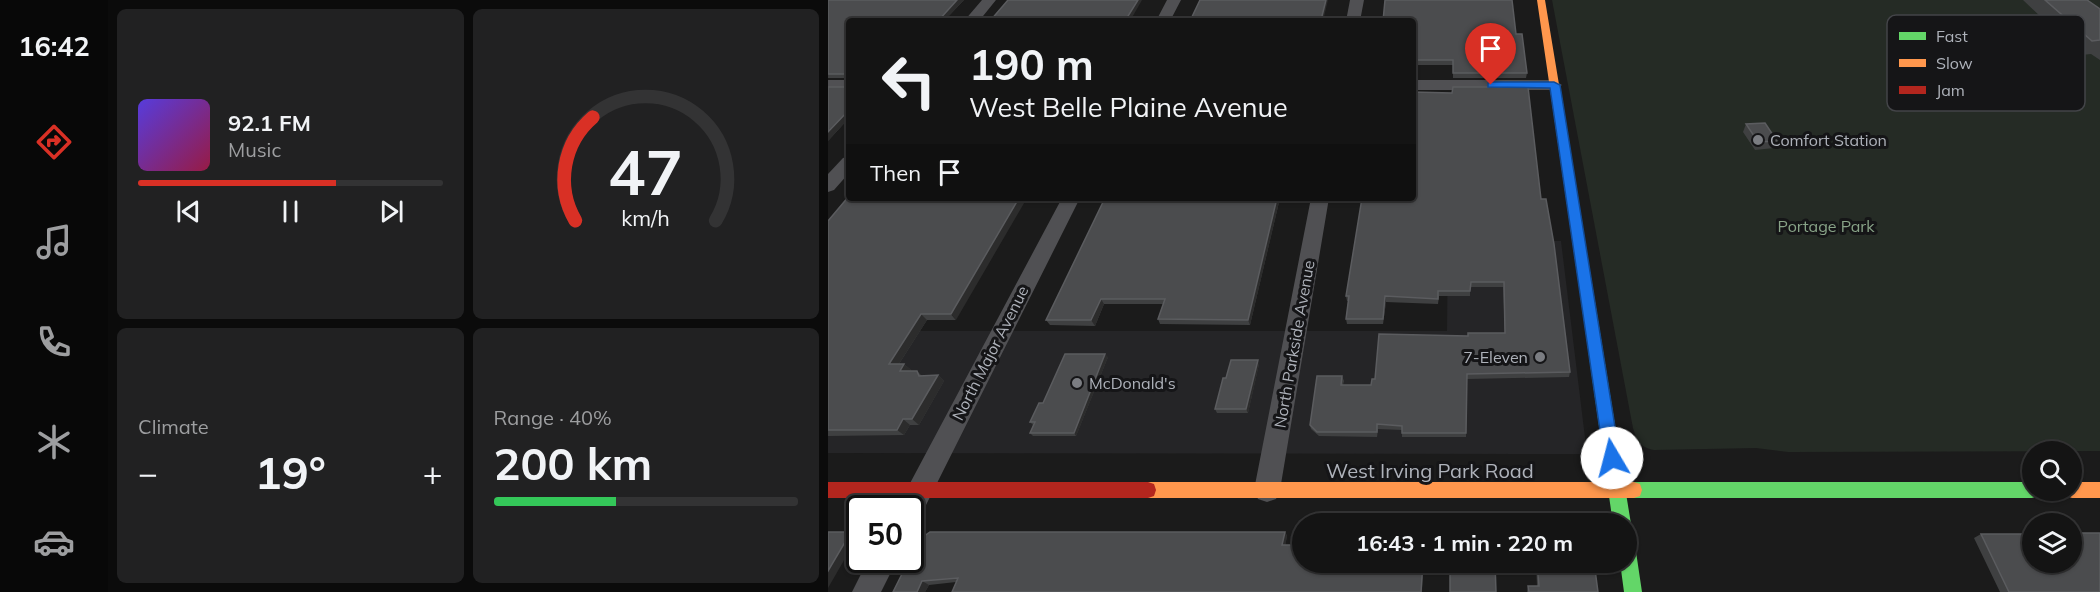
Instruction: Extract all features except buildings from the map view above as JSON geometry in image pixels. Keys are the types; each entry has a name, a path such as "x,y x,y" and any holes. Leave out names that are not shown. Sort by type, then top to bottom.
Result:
{"main road":[{"path":"1541,0 1620,513"},
{"name":"West Irving Park Road","path":"828,490 876,495"},
{"name":"West Irving Park Road","path":"924,499 1267,490 2022,490"},
{"path":"2082,490 2100,490"},
{"path":"1631,573 1634,592"}],"street":[{"path":"974,18 989,0"},
{"path":"1165,18 1174,0"},
{"path":"1354,18 1357,0"},
{"path":"828,85 846,85"},
{"path":"1416,85 1554,85"},
{"path":"828,186 846,165"},
{"name":"North Major Avenue","path":"917,495 1069,201"},
{"name":"North Parkside Avenue","path":"1267,490 1319,201"},
{"path":"866,592 876,573"}],"shaded area":[{"path":"1448,241 1561,241 1587,454 828,453 828,331 1447,331"}],"green space":[{"name":"Portage Park","path":"1552,0 2100,0 2100,451 2082,451 2082,441 2022,441 2022,451 1788,452 1756,448 1654,450 1642,445 1633,428"}],"traffic: fast":[{"path":"1590,314 1620,513"},
{"path":"1634,490 2022,490"},
{"path":"1630,573 1633,592"}],"traffic: slow":[{"path":"1541,0 1590,314"},
{"path":"1148,490 1634,490"},
{"path":"2082,490 2100,490"}],"traffic: jam":[{"path":"828,490 1148,490"}],"place":[{"name":"Comfort Station","path":"1758,140"},
{"name":"7-Eleven","path":"1540,357"},
{"name":"McDonald's","path":"1077,383"}],"route":[{"path":"1491,85 1554,85 1612,458"}]}
